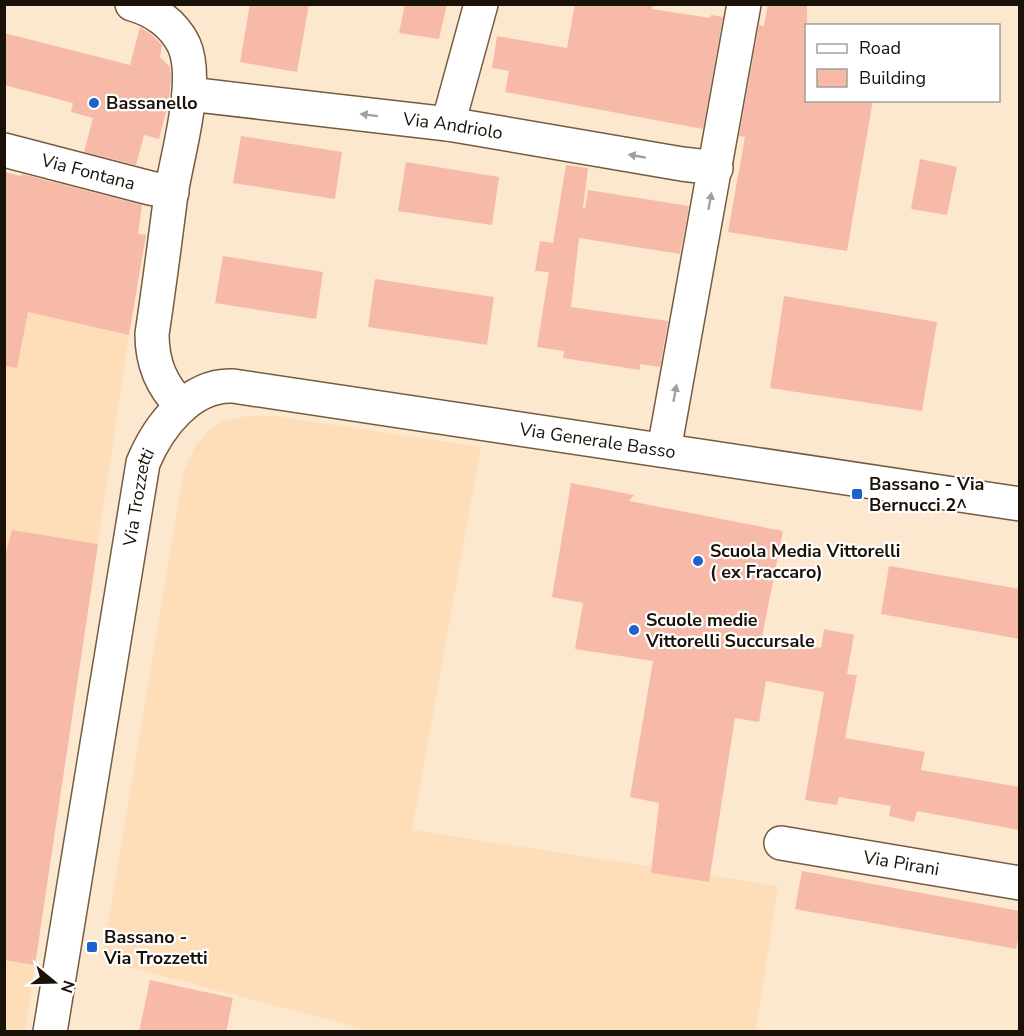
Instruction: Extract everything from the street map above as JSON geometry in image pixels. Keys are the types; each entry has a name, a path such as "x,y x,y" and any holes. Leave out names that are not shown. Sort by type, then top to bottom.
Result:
{"street":[{"path":"448,124 481,4"},
{"path":"664,450 744,4"},
{"path":"134,5 156,14 172,28 184,46 189,67 189,94 172,192 152,334 152,353 156,368 170,396 182,406"},
{"name":"Via Andriolo","path":"189,94 448,124 716,168"},
{"name":"Via Fontana","path":"4,150 172,192"},
{"name":"Via Generale Basso","path":"182,406 206,390 222,385 233,386 1020,504"},
{"name":"Via Trozzetti","path":"50,1032 143,463 151,445 165,424 182,406"},
{"name":"Via Pirani","path":"781,843 1020,883"}],"shaded area":[{"path":"5,306 129,335 25,1031 5,1032"},
{"path":"248,416 273,416 481,447 412,830 778,886 756,1031 371,1031 102,960 184,470 196,445 208,431 223,421"}],"building":[{"path":"250,4 309,4 297,72 240,62"},
{"path":"405,4 447,4 439,39 399,33"},
{"path":"575,4 653,4 652,9 710,18 711,15 723,17 703,129 505,92 509,71 492,68 497,36 567,48"},
{"path":"768,4 807,4 805,102 873,102 847,251 728,232 745,137 739,136 759,25 764,26"},
{"path":"140,27 162,45 160,57 170,67 171,78 169,100 159,139 144,135 136,165 84,152 93,118 71,112 73,103 4,85 4,33 130,65"},
{"path":"241,136 342,152 335,199 233,183"},
{"path":"920,159 957,167 947,215 911,209"},
{"path":"406,162 499,177 492,225 398,211"},
{"path":"566,165 588,168 583,208 585,209 588,190 689,206 680,254 579,238 571,307 668,321 660,367 640,364 640,370 563,358 564,351 537,347 549,272 535,271 540,241 553,243"},
{"path":"4,172 21,176 22,174 142,205 138,234 146,235 129,335 28,312 17,368 4,366"},
{"path":"223,256 323,272 316,319 215,303"},
{"path":"375,279 494,297 487,345 368,327"},
{"path":"784,296 937,322 922,411 770,388"},
{"path":"571,483 634,495 629,501 783,531 762,637 821,648 824,629 854,635 847,674 857,675 845,738 925,752 921,770 1020,787 1020,830 917,811 914,822 889,816 891,806 839,797 837,805 805,800 824,692 766,681 759,722 735,718 709,882 651,873 659,803 630,797 653,661 575,649 583,603 552,597"},
{"path":"12,530 98,544 35,965 4,960 4,559"},
{"path":"889,566 1020,589 1020,639 881,614"},
{"path":"802,871 1020,911 1016,949 795,909"},
{"path":"150,980 233,998 226,1032 139,1032"}],"place":[{"name":"Bassanello","path":"94,103"},
{"name":"Bassano - Via Bernucci 2^","path":"857,494"},
{"name":"Scuola Media Vittorelli ( ex Fraccaro)","path":"698,561"},
{"name":"Scuole medie Vittorelli Succursale","path":"634,630"},
{"name":"Bassano - Via Trozzetti","path":"92,947"}]}
